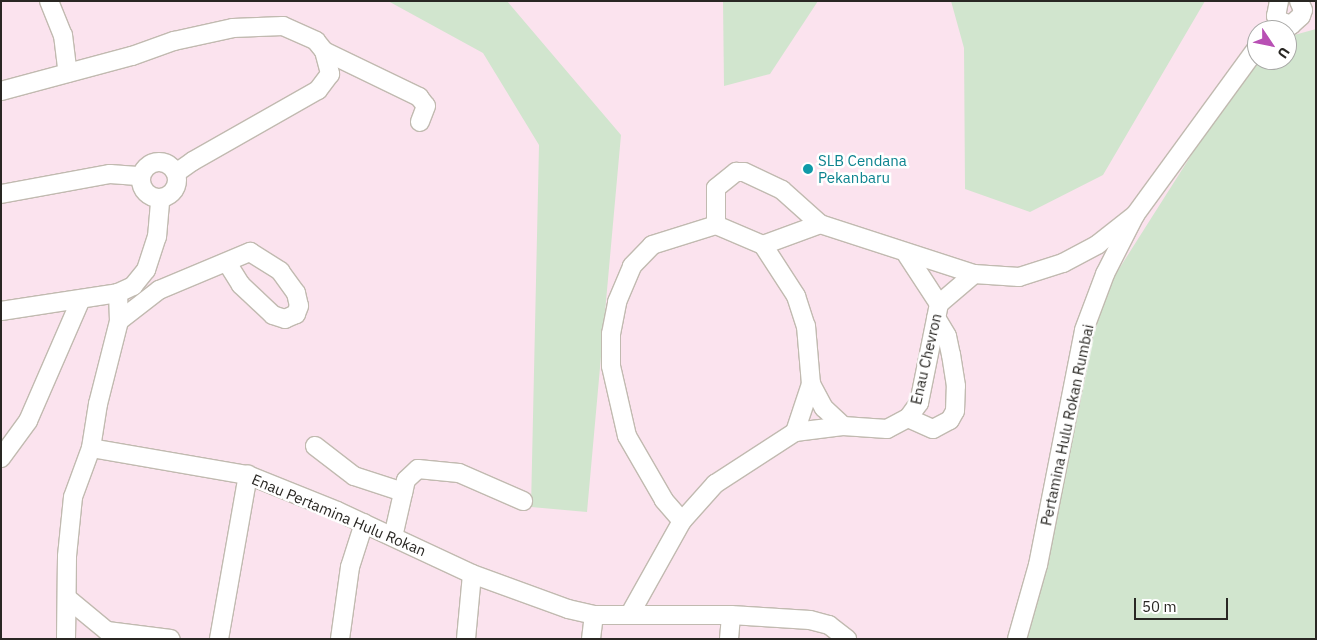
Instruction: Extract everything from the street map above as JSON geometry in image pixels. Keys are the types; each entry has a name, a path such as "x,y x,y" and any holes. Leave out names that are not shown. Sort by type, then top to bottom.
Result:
{"street":[{"path":"49,1 63,35 68,74"},
{"path":"1276,20 1275,9 1279,1"},
{"path":"1297,20 1306,7"},
{"path":"1,91 68,74 174,41 234,28 283,26 316,41 324,51 330,74 318,90 192,161 176,173"},
{"path":"324,51 419,97 426,106 420,122"},
{"name":"Pertamina Hulu Rokan Rumbai","path":"1017,639 1038,565 1084,330 1106,274 1134,215 1247,62"},
{"path":"162,162 176,173 177,185 171,195 160,199 148,196 141,187 141,176 145,168 162,162"},
{"path":"716,225 716,188 736,172 744,172 782,190 820,224 907,254 974,274 1019,277 1063,263 1098,244 1134,215"},
{"path":"1,194 110,174 141,176"},
{"path":"1,311 118,293 133,286 146,270 157,237 160,199"},
{"path":"763,245 820,224"},
{"path":"682,521 660,493 627,436 611,366 611,334 616,302 632,266 652,246 716,225 763,245 796,296 806,326 811,384 795,432"},
{"path":"907,254 938,311 952,355 956,386 955,412 950,420 933,430 908,418"},
{"path":"119,321 159,290 227,263"},
{"name":"Enau Chevron","path":"630,614 682,521 715,484 795,432 843,426 887,429 908,418 919,403 938,311 974,274"},
{"path":"66,639 66,598 73,497 91,448 98,404 119,321 118,293"},
{"path":"1,458 28,421 81,299"},
{"path":"811,384 824,408 843,426"},
{"path":"315,446 354,476 403,492"},
{"name":"Enau Pertamina Hulu Rokan","path":"91,448 248,475 364,523 472,574 542,601 594,615 731,616 810,620 829,624 847,639"},
{"path":"393,537 406,480 418,469 434,469 459,473 523,501"},
{"path":"219,639 248,475"},
{"path":"340,639 350,567 364,523"},
{"path":"466,639 472,574"},
{"path":"66,598 103,635 171,639"},
{"path":"591,639 594,615"},
{"path":"729,639 731,616"}],"shaded area":[{"path":"1,1 1316,1 1316,639 1,639"}],"green space":[{"path":"388,1 507,1 621,135 587,512 531,507 539,145 483,53"},
{"path":"723,1 818,1 770,74 724,86"},
{"path":"951,1 1205,1 1103,175 1030,212 965,189 964,48"},
{"path":"1316,29 1316,639 1016,639 1089,338 1110,283 1232,91 1252,70 1297,70 1297,34"}],"place":[{"name":"SLB Cendana Pekanbaru","path":"808,169"}]}
